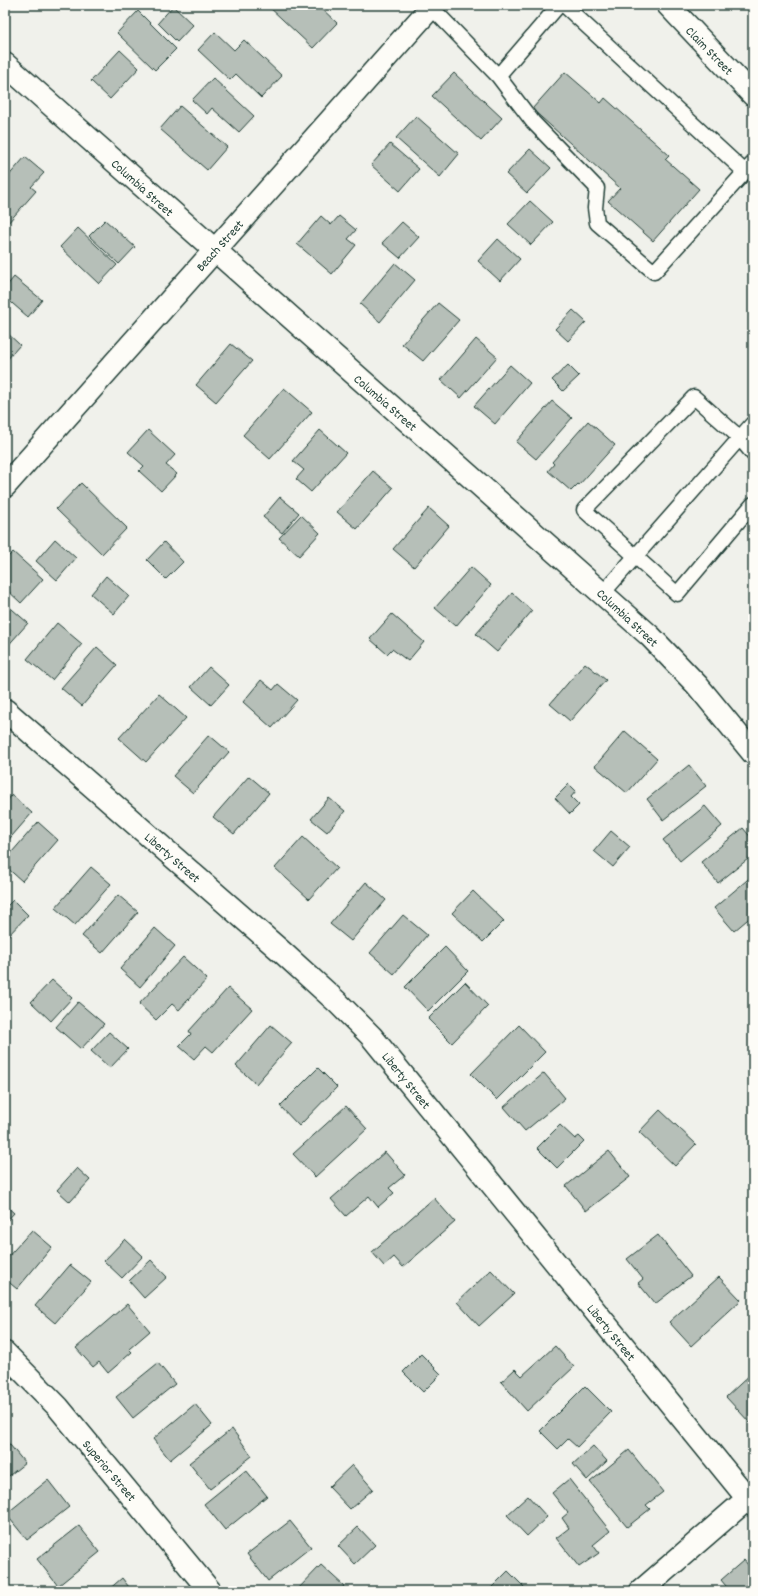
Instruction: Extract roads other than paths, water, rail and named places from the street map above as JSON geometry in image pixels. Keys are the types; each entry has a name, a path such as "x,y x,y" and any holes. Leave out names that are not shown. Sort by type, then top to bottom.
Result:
{"street":[{"name":"Claim Street","path":"668,5 753,95"},
{"name":"Beach Street","path":"5,486 432,6"},
{"name":"Columbia Street","path":"5,64 650,636 697,685 753,753"},
{"name":"Liberty Street","path":"5,710 282,952 337,1002 371,1036 751,1499"},
{"name":"Superior Street","path":"5,1353 58,1407 210,1591"},
{"path":"641,1591 751,1499"}],"lane":[{"path":"498,76 559,5"},
{"path":"432,6 498,76 533,122 597,188 595,208 597,224 654,272 749,168 564,5"},
{"path":"753,454 739,437 694,397 584,510 636,555 677,594 753,504"},
{"path":"603,593 739,437 753,423"}]}
